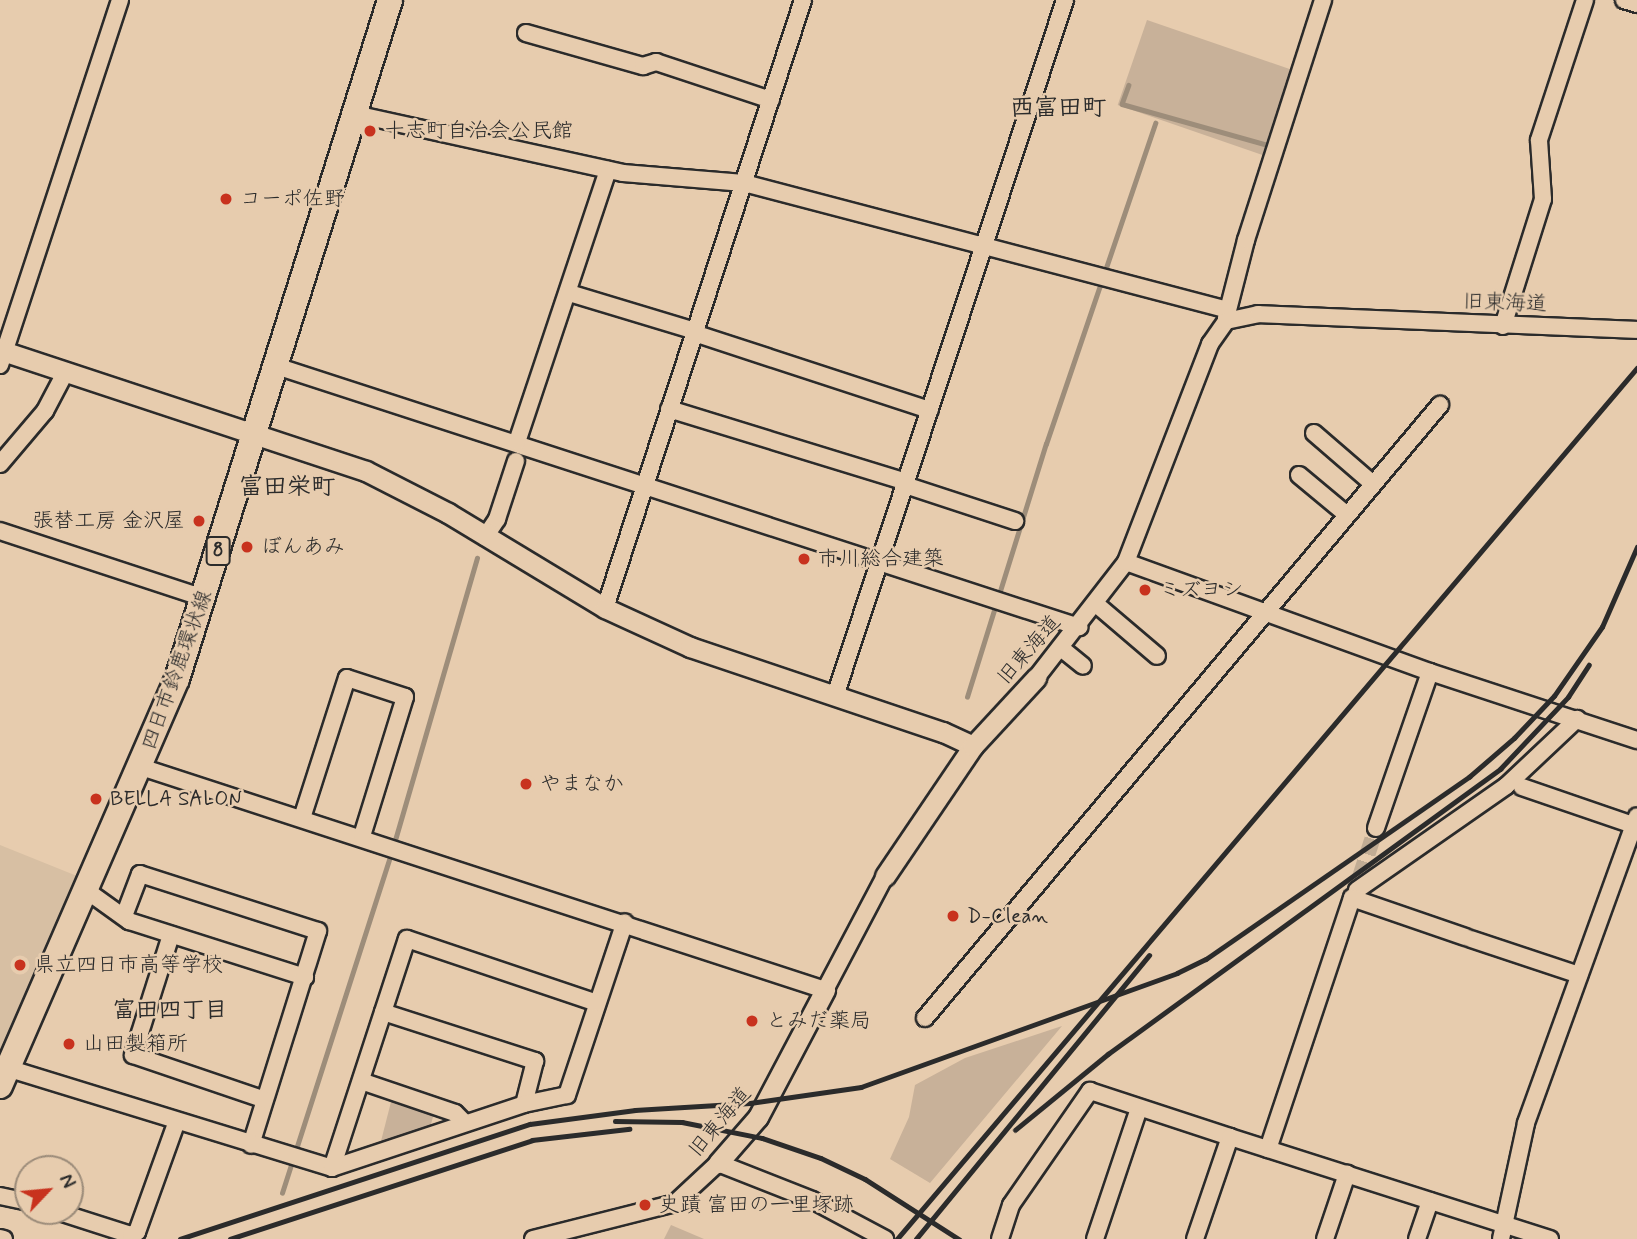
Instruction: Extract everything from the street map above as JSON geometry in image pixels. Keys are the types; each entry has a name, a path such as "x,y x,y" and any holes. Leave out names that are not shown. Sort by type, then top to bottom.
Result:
{"main road":[{"name":"四日市鈴鹿環状線","path":"3,1077 83,888 141,767 204,598 252,430 273,365 289,328 390,0"}],"street":[{"path":"120,0 2,356 66,371 252,430 366,471 605,608 690,647 973,746"},
{"path":"605,608 803,0"},
{"path":"835,696 1065,0"},
{"path":"355,114 608,170 744,183 1227,316 1245,240 1324,0"},
{"path":"1503,327 1543,199 1539,140 1585,0"},
{"path":"1624,0 1637,4"},
{"path":"526,33 643,66 656,62 771,100"},
{"path":"517,442 608,170"},
{"path":"569,293 930,410"},
{"name":"旧東海道","path":"533,1239 675,1203 718,1163 758,1117 885,876 973,746 1079,627 1126,562 1210,344 1227,316 1258,314 1637,331"},
{"path":"273,365 517,442 1079,627"},
{"path":"0,464 45,411 66,371"},
{"path":"925,1018 1260,621 1264,611 1440,405"},
{"path":"669,409 905,483 1015,521"},
{"path":"1314,433 1373,484"},
{"path":"485,537 497,519 516,461"},
{"path":"1299,475 1347,514"},
{"path":"0,531 204,598"},
{"path":"1126,562 1430,672 1637,740"},
{"path":"1096,604 1157,656"},
{"path":"1061,648 1083,666"},
{"path":"1376,828 1430,672"},
{"path":"302,818 348,678 405,697 362,836"},
{"path":"1268,1149 1356,888 1506,786 1577,719"},
{"path":"141,767 393,846 825,990"},
{"path":"1503,1232 1526,1123 1635,820 1522,787"},
{"path":"124,916 140,874 318,931 251,1145"},
{"path":"83,888 124,916 171,935 305,977"},
{"path":"1356,888 1468,938 1579,975"},
{"path":"3,1077 177,1121 292,1159 332,1168 524,1104 567,1095 625,922"},
{"path":"171,935 133,1055 265,1100"},
{"path":"332,1168 407,939 597,1003"},
{"path":"383,1012 535,1061 524,1104"},
{"path":"361,1081 455,1112 465,1123"},
{"path":"1007,1236 1011,1205 1090,1091 1430,1201 1503,1232 1550,1239"},
{"path":"1095,1239 1139,1108"},
{"path":"84,1220 131,1235 137,1232 177,1121"},
{"path":"1195,1239 1230,1137"},
{"path":"718,1163 812,1200 885,1239"},
{"path":"1325,1239 1347,1174"},
{"path":"1417,1239 1430,1201"}],"shaded area":[{"path":"1147,20 1298,72 1269,157 1118,105"},
{"name":"県立四日市高等学校","path":"0,845 77,876 0,1061"},
{"path":"1062,1026 930,1183 890,1159 909,1117 915,1085 965,1058"},
{"path":"392,1098 434,1113 430,1128 380,1145"},
{"path":"671,1225 704,1239 664,1239"}],"waterway":[{"path":"1129,85 1122,104 1271,146"},
{"path":"967,697 1046,444 1155,123"},
{"path":"282,1193 391,854 477,558"}],"tunnel":[{"path":"1360,877 1376,828"}],"railway":[{"path":"897,1239 1637,368"},
{"path":"180,1239 530,1124 635,1110 750,1103 861,1087 1177,973 1206,959 1469,777 1514,738 1554,696 1602,627 1637,547"},
{"path":"1015,1130 1108,1054 1500,769 1568,697 1589,665"},
{"path":"916,1239 1149,955"},
{"path":"615,1121 682,1122 762,1138 821,1158 865,1179 959,1239"},
{"path":"230,1239 532,1140 629,1129"}],"place":[{"name":"十志町自治会公民館","path":"370,131"},
{"name":"コーポ佐野","path":"226,199"},
{"name":"張替工房 金沢屋","path":"199,521"},
{"name":"ぼんあみ","path":"247,547"},
{"name":"市川総合建築","path":"804,559"},
{"name":"ミズヨシ","path":"1145,590"},
{"name":"やまなか","path":"526,784"},
{"name":"BELLA SALON","path":"96,799"},
{"name":"D-Clean","path":"953,916"},
{"name":"県立四日市高等学校","path":"20,965"},
{"name":"とみだ薬局","path":"752,1021"},
{"name":"山田製箱所","path":"69,1044"},
{"name":"史蹟 富田の一里塚跡","path":"645,1205"}],"district":[{"name":"西富田町","path":"1058,109"},
{"name":"富田栄町","path":"287,488"},
{"name":"富田四丁目","path":"170,1011"}]}
